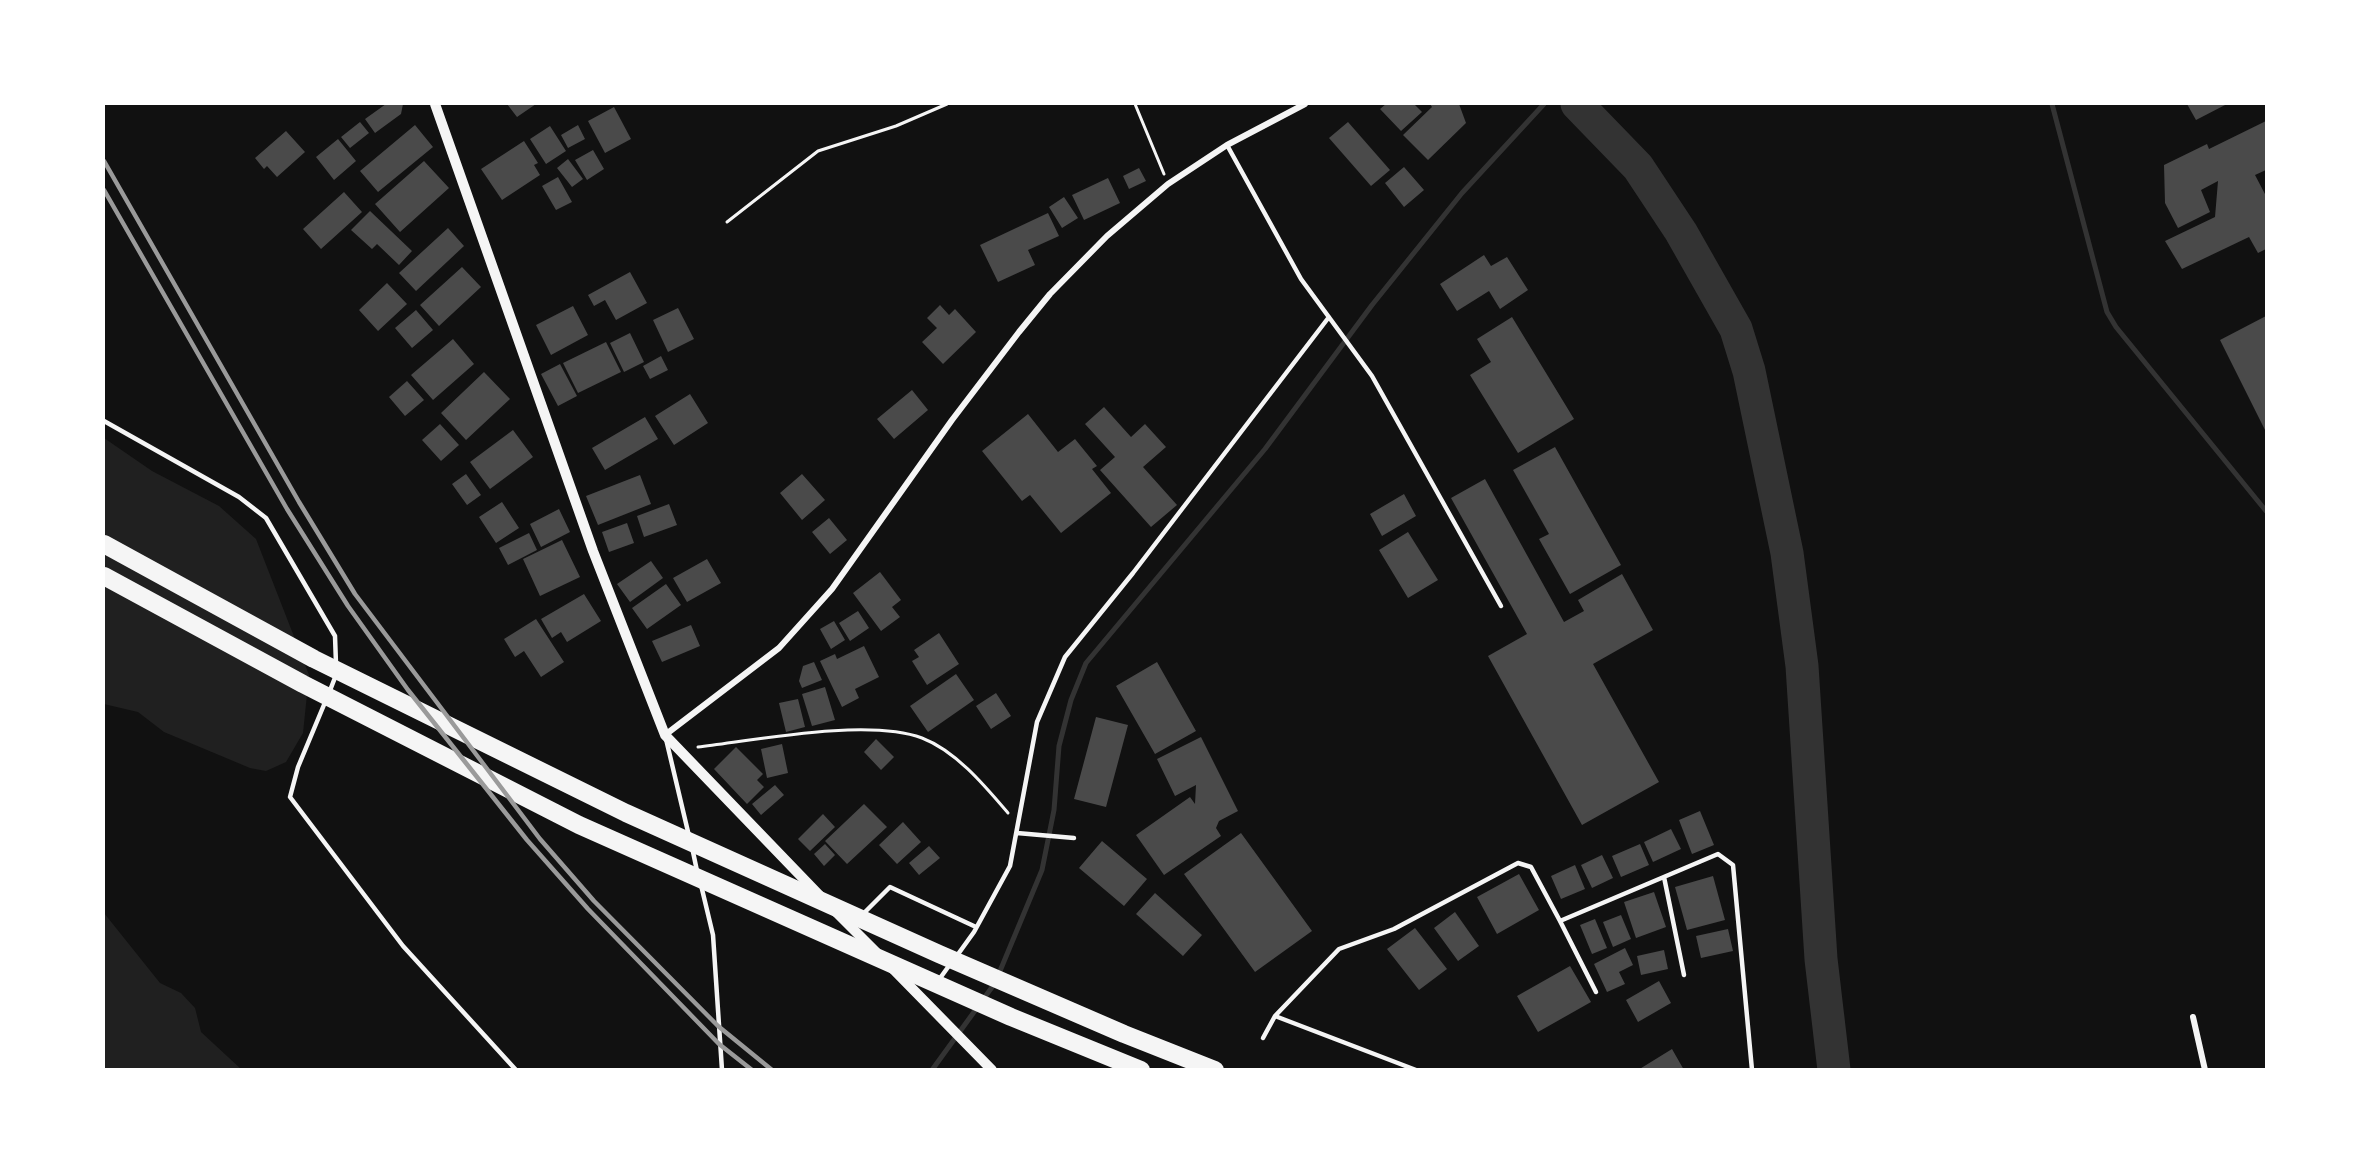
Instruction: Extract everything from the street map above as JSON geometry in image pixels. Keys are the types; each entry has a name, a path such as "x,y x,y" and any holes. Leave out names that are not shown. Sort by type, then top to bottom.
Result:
{"highway":[{"path":"104,544 314,659 626,813 1023,990 1215,1070"},
{"path":"104,576 303,684 579,825 1011,1017 1141,1070"}],"street":[{"path":"435,104 593,551 665,735 992,1070"},
{"path":"665,735 779,648 832,589 952,420 1050,294 1107,236 1168,184 1227,145 1305,104"},
{"path":"2193,1017 2205,1070"}],"lane":[{"path":"1227,145 1301,279 1372,376 1501,606"},
{"path":"928,1004 976,927 1010,866 1037,722 1065,657 1133,573 1329,317"},
{"path":"104,421 239,497 266,518 335,636 336,676 298,767 290,797 403,946 516,1070"},
{"path":"665,735 713,935 722,1070"},
{"path":"1017,833 1073,838"},
{"path":"1560,921 1718,854 1733,865 1752,1070"},
{"path":"1263,1038 1275,1016 1339,949 1394,929 1518,863 1531,867 1596,992"},
{"path":"1664,877 1684,975"},
{"path":"851,927 890,887 976,927"},
{"path":"1275,1016 1416,1070"}],"path":[{"path":"727,222 818,151 897,126 947,104"},
{"path":"1135,104 1168,184"},
{"path":"678,749 842,730 893,732 922,738 951,755 991,794 1018,825"}],"shaded area":[{"path":"104,438 152,471 219,506 256,539 309,675 303,733 286,762 266,771 250,768 164,732 138,712 104,704"},
{"path":"104,913 160,983 181,993 195,1008 201,1032 241,1069 104,1069"}],"building":[{"path":"386,104 403,104 401,114 375,133 365,119"},
{"path":"507,104 536,104 517,117"},
{"path":"1386,104 1414,104 1422,112 1401,131 1380,109"},
{"path":"1430,104 1459,104 1466,123 1428,160 1403,135 1432,107"},
{"path":"2187,104 2227,104 2196,120"},
{"path":"614,107 631,139 605,153 588,121"},
{"path":"2266,121 2266,170 2255,175 2266,196 2266,249 2258,253 2249,237 2182,269 2165,241 2215,217 2218,181 2201,190 2210,212 2178,228 2165,203 2164,165 2207,144 2209,149"},
{"path":"360,122 369,133 350,148 341,137"},
{"path":"1348,122 1390,170 1371,186 1329,138"},
{"path":"415,125 433,147 378,192 360,171"},
{"path":"578,125 585,139 568,148 561,135"},
{"path":"550,126 566,151 546,164 530,139"},
{"path":"286,131 305,152 277,177 267,166 264,169 255,158"},
{"path":"338,139 356,161 334,180 316,157"},
{"path":"524,141 538,163 534,165 540,175 502,200 481,169"},
{"path":"593,150 604,169 587,180 575,160"},
{"path":"568,159 583,179 572,187 557,168"},
{"path":"424,161 449,188 400,232 375,204"},
{"path":"1404,167 1424,190 1404,207 1385,183"},
{"path":"1139,168 1146,181 1129,189 1123,176"},
{"path":"558,177 572,202 556,210 542,186"},
{"path":"1108,178 1120,203 1084,220 1072,195"},
{"path":"344,192 362,212 321,249 303,229"},
{"path":"1064,197 1078,218 1062,228 1049,207"},
{"path":"370,211 412,251 399,265 377,244 372,249 351,230"},
{"path":"1048,213 1059,236 1028,250 1035,265 998,282 980,245"},
{"path":"448,228 464,246 416,291 399,273"},
{"path":"1484,255 1491,266 1507,257 1528,290 1500,309 1489,291 1457,311 1440,284"},
{"path":"462,267 481,287 439,326 420,305"},
{"path":"630,272 647,303 616,320 605,300 594,306 588,295"},
{"path":"387,283 407,304 378,331 359,310"},
{"path":"940,305 949,315 955,309 976,332 943,364 922,342 937,328 927,318"},
{"path":"573,306 588,335 551,355 536,325"},
{"path":"678,308 694,339 668,352 653,320"},
{"path":"416,310 433,330 412,348 395,328"},
{"path":"2266,316 2266,432 2220,340"},
{"path":"1512,317 1574,419 1518,453 1470,375 1491,362 1477,339"},
{"path":"630,333 644,362 624,372 610,343"},
{"path":"453,339 474,364 433,400 411,375"},
{"path":"606,342 621,372 578,393 563,363"},
{"path":"661,356 668,370 650,379 643,366"},
{"path":"560,364 577,396 558,406 541,374"},
{"path":"484,372 510,399 466,440 441,413"},
{"path":"407,381 424,400 405,416 389,397"},
{"path":"912,390 928,410 894,439 877,419"},
{"path":"690,394 708,423 674,445 655,416"},
{"path":"1104,407 1131,437 1145,424 1166,447 1143,467 1177,505 1151,527 1100,470 1115,457 1085,424"},
{"path":"1028,414 1058,452 1075,439 1097,466 1092,469 1111,493 1061,533 1030,495 1022,501 982,451"},
{"path":"645,417 658,439 605,470 592,448"},
{"path":"440,424 459,445 441,461 422,440"},
{"path":"513,430 533,457 490,489 470,462"},
{"path":"1555,447 1621,565 1570,594 1539,539 1549,534 1513,470"},
{"path":"466,474 481,495 467,505 452,484"},
{"path":"802,474 825,500 802,520 780,493"},
{"path":"640,475 651,504 598,525 586,496"},
{"path":"1485,479 1564,622 1584,611 1578,600 1622,574 1653,630 1593,664 1659,782 1582,825 1488,656 1527,634 1451,498"},
{"path":"1404,494 1416,516 1382,536 1370,514"},
{"path":"502,502 519,528 496,543 479,517"},
{"path":"669,504 677,525 644,537 637,516"},
{"path":"559,509 570,532 541,547 530,524"},
{"path":"829,518 847,540 830,554 812,532"},
{"path":"627,523 634,543 609,552 602,532"},
{"path":"1408,532 1438,580 1408,598 1379,550"},
{"path":"529,533 537,550 508,565 499,548"},
{"path":"562,540 580,577 540,596 523,559"},
{"path":"707,559 721,583 687,602 673,578"},
{"path":"651,561 663,578 630,602 617,584"},
{"path":"880,572 901,600 892,607 900,617 881,631 853,593"},
{"path":"666,584 681,605 647,629 632,608"},
{"path":"584,594 601,621 567,642 561,632 552,638 541,619"},
{"path":"858,611 869,628 850,641 839,623"},
{"path":"536,619 564,662 541,677 524,651 515,657 504,639"},
{"path":"834,621 845,640 831,649 820,629"},
{"path":"691,625 700,646 662,662 652,641"},
{"path":"939,633 959,664 927,685 912,661 919,657 914,650"},
{"path":"864,646 879,677 855,689 859,698 842,707 820,661 835,654 837,659"},
{"path":"814,662 822,680 802,688 799,681 803,666"},
{"path":"1157,662 1196,731 1155,754 1116,686"},
{"path":"956,674 974,700 928,732 910,706"},
{"path":"825,687 835,720 812,726 802,694"},
{"path":"996,693 1011,716 991,729 976,706"},
{"path":"798,699 805,727 786,732 779,703"},
{"path":"1096,717 1128,725 1106,807 1074,799"},
{"path":"1201,737 1238,811 1219,821 1216,828 1221,836 1164,875 1136,835 1190,797 1195,804 1196,785 1175,796 1157,759"},
{"path":"876,739 894,757 881,770 864,752"},
{"path":"782,744 788,773 767,778 761,749"},
{"path":"736,747 763,774 757,780 764,787 747,804 714,769"},
{"path":"775,785 784,795 761,815 752,804"},
{"path":"864,804 887,827 847,864 825,841"},
{"path":"1700,811 1714,845 1692,854 1679,820"},
{"path":"823,814 835,827 810,851 798,839"},
{"path":"903,822 921,842 897,864 879,845"},
{"path":"1671,829 1681,849 1653,862 1644,842"},
{"path":"1241,833 1312,931 1255,972 1184,874"},
{"path":"1102,841 1147,879 1124,906 1079,868"},
{"path":"825,844 835,855 824,866 814,854"},
{"path":"1640,844 1649,865 1621,877 1612,856"},
{"path":"929,846 940,858 919,875 909,863"},
{"path":"1602,855 1613,878 1592,888 1581,865"},
{"path":"1575,865 1585,889 1561,899 1551,876"},
{"path":"1519,874 1539,910 1497,934 1477,897"},
{"path":"1713,876 1725,920 1687,930 1675,887"},
{"path":"1654,892 1666,927 1636,938 1624,902"},
{"path":"1155,893 1202,935 1183,956 1136,914"},
{"path":"1455,912 1479,946 1458,961 1434,928"},
{"path":"1621,915 1631,939 1613,947 1603,922"},
{"path":"1595,919 1607,948 1592,954 1580,925"},
{"path":"1415,928 1447,969 1419,990 1387,949"},
{"path":"1728,929 1733,951 1701,958 1696,936"},
{"path":"1625,948 1633,965 1619,972 1625,984 1607,992 1594,964"},
{"path":"1664,950 1668,969 1641,975 1637,956"},
{"path":"1570,966 1591,1002 1538,1032 1517,996"},
{"path":"1659,981 1671,1003 1638,1022 1626,1000"},
{"path":"1672,1049 1684,1070 1638,1070"}],"waterway":[{"path":"932,1070 995,983 1042,870 1054,810 1059,746 1071,700 1086,663 1265,449 1372,305 1462,193 1544,104"},
{"path":"1577,104 1638,167 1681,232 1736,329 1749,371 1787,553 1802,666 1821,959 1834,1070"},
{"path":"2052,104 2107,312 2116,327 2266,511"}],"railway":[{"path":"104,161 299,502 355,594 540,839 594,901 718,1026 772,1070"},
{"path":"104,190 287,509 348,606 408,690 527,840 588,909 719,1044 752,1070"}]}
